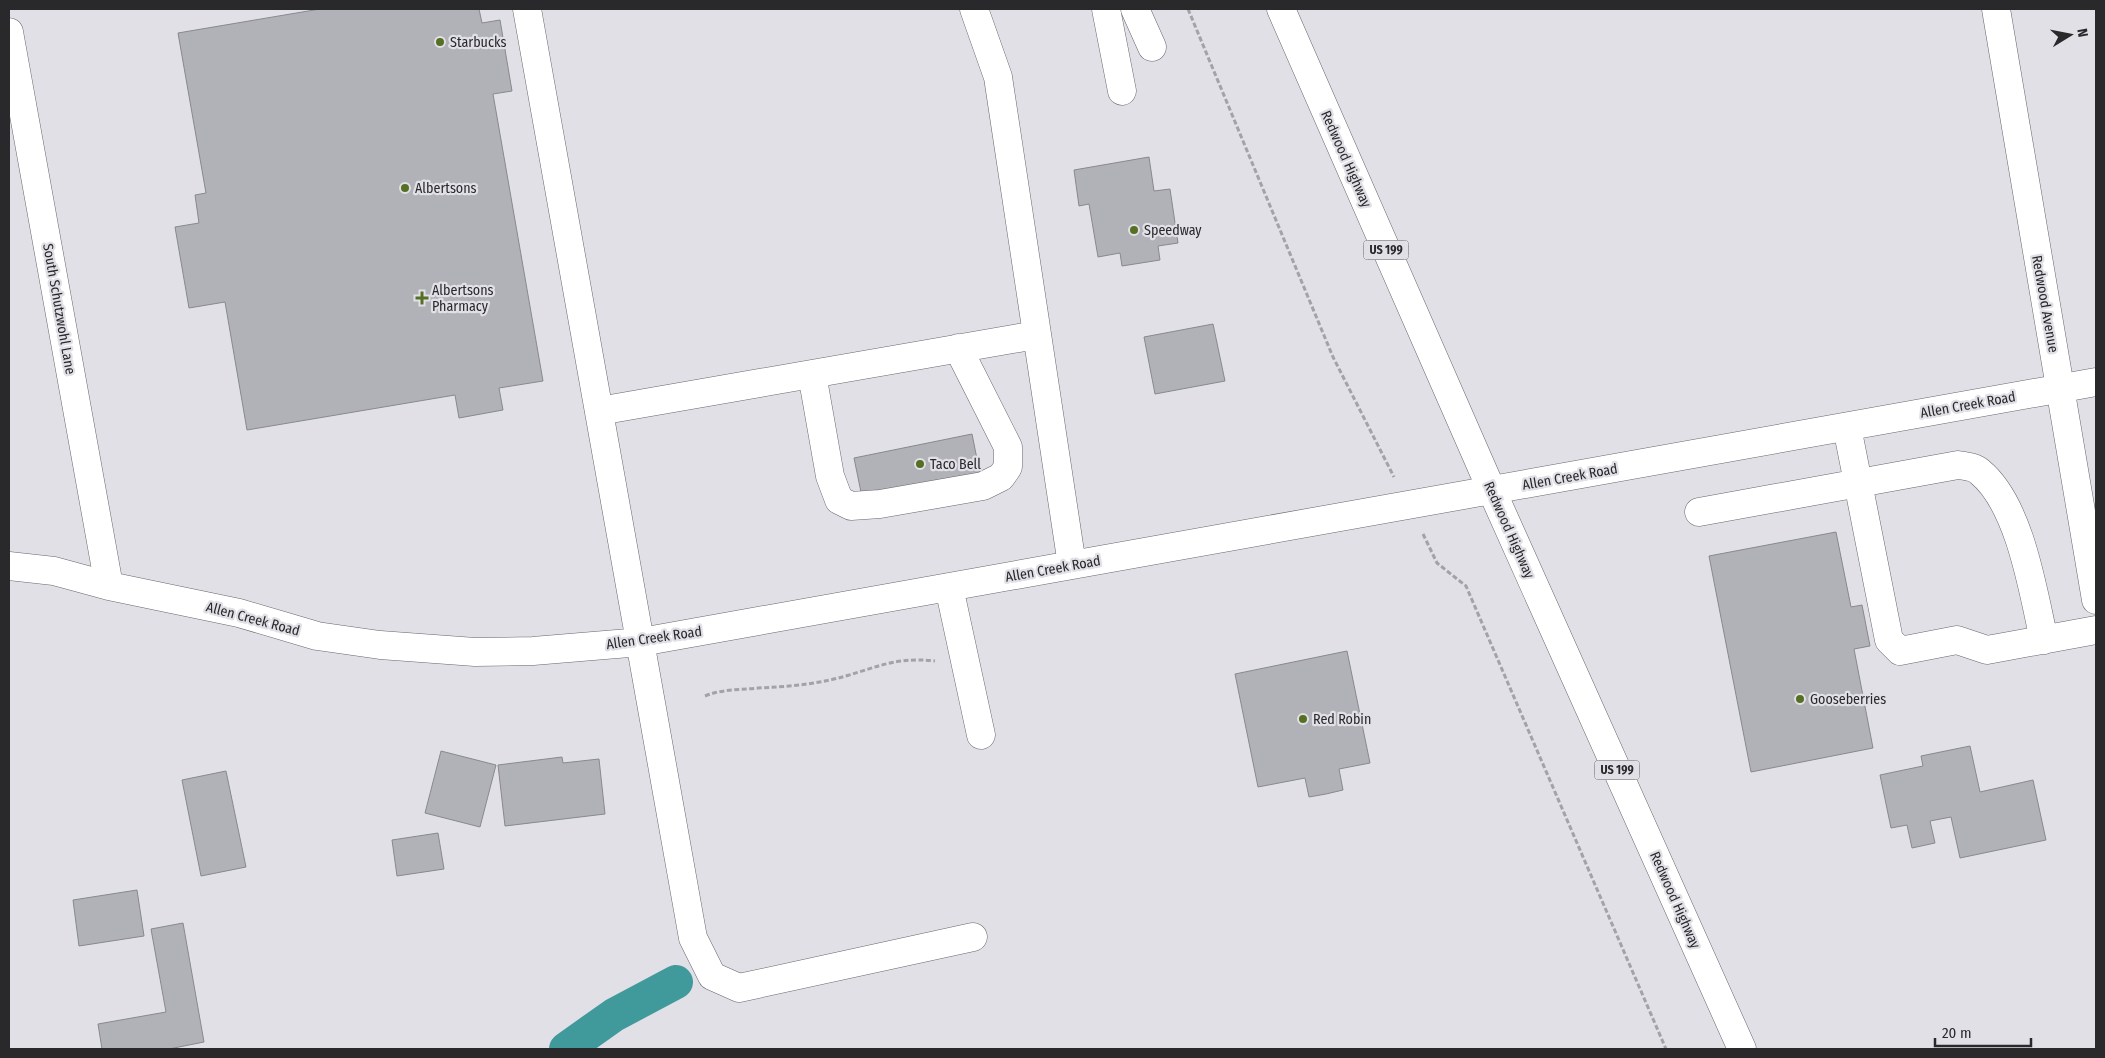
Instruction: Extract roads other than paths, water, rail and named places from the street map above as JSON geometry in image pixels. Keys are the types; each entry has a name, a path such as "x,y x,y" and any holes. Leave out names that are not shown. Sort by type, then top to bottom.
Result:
{"main road":[{"path":"527,9 693,938 712,976 739,988 974,937"},
{"path":"974,9 998,77 1072,565"},
{"path":"1106,9 1122,91"},
{"path":"1135,9 1152,47"},
{"name":"Redwood Highway","path":"1281,9 1492,491 1742,1049"},
{"name":"Redwood Avenue","path":"1996,9 2096,600"},
{"name":"South Schutzwohl Lane","path":"9,32 12,60 109,586"},
{"path":"599,410 1036,335"},
{"path":"812,374 830,476 839,500 851,506 880,504 983,486 1001,477 1008,467 1008,447 958,348"},
{"name":"Allen Creek Road","path":"9,566 54,571 109,586 239,613 317,636 418,650 475,652 533,651 641,642 2096,382"},
{"path":"1847,427 1889,640 1900,651 1957,640 1987,650 2096,630"},
{"path":"1699,512 1958,465 1978,470 1991,484 2008,512 2023,545 2044,640"},
{"path":"949,587 981,735"}],"waterway":[{"path":"566,1049 614,1015 676,982"}],"place":[{"name":"Starbucks","path":"440,42"},
{"name":"Albertsons","path":"405,188"},
{"name":"Speedway","path":"1134,230"},
{"name":"Albertsons Pharmacy","path":"422,298"},
{"name":"Taco Bell","path":"920,464"},
{"name":"Gooseberries","path":"1800,699"},
{"name":"Red Robin","path":"1303,719"}]}
